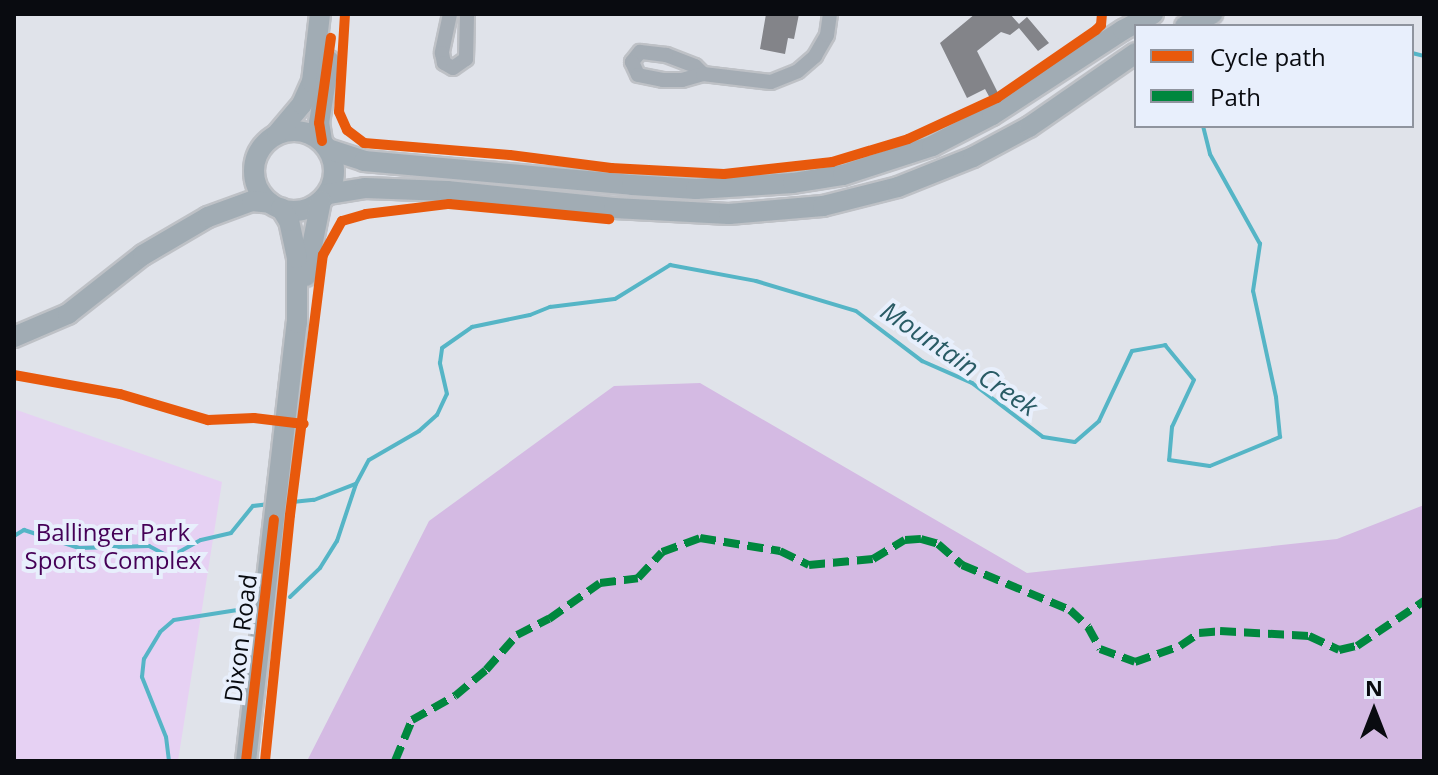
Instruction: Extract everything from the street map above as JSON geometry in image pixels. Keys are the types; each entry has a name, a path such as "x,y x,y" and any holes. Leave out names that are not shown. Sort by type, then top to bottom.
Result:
{"main road":[{"path":"143,255 156,239 183,217 245,184 259,151 302,104 312,82 320,14"},
{"path":"324,198 335,175 319,123 332,14"},
{"path":"277,134 303,131 325,145 364,161 696,189 793,183 843,175 932,146 1035,90 1117,22 1153,14"},
{"path":"1190,24 1212,14"},
{"path":"1117,22 1134,49"},
{"path":"14,337 68,314 143,255 227,208 252,201 300,211 324,198 365,188 447,191 614,208 729,214 823,206 898,187 973,157 1029,127 1134,53"},
{"path":"254,168 258,189 275,206"},
{"name":"Dixon Road","path":"246,761 297,323 324,198"},
{"name":"Dixon Road","path":"275,206 289,221 297,258 297,323"}],"street":[{"path":"450,14 442,53 444,63 453,68 466,59 467,14"},
{"path":"703,74 758,83 785,78 808,63 821,47 830,14"}],"green space":[{"name":"Ballinger Park Sports Complex","path":"14,409 222,482 178,761 14,761"}],"shaded area":[{"path":"700,383 1027,573 1337,539 1424,505 1424,761 307,761 429,521 614,386"}],"building":[{"path":"766,14 799,14 794,39 788,38 785,54 760,49"},
{"path":"975,14 1010,14 1019,24 1027,17 1049,43 1038,51 1019,28 1010,35 1001,32 977,51 999,95 991,100 985,89 967,98 940,43"}],"waterway":[{"name":"Mountain Creek","path":"1414,54 1424,56"},
{"name":"Mountain Creek","path":"290,597 320,568 337,541 356,484 369,460 419,431 437,415 447,394 440,363 442,348 472,327 530,315 550,307 615,299 670,265 756,281 856,311 922,361 972,383 1043,437 1075,442 1099,421 1132,351 1165,345 1194,380 1172,427 1169,460 1210,466 1280,437 1276,397 1253,291 1260,244 1210,154 1204,128"},
{"path":"283,503 314,500 355,484"},
{"path":"14,536 24,530 79,548 149,546 170,557 201,540 231,533 253,506 270,504"},
{"name":"Mountain Creek","path":"169,761 166,737 142,677 144,659 160,632 174,620 250,608"}],"marked path":[{"path":"395,761 412,720 455,696 486,670 517,635 549,619 600,583 638,578 662,552 700,538 780,551 809,565 873,559 905,540 921,539 938,544 962,565 1070,610 1088,627 1100,649 1135,662 1180,646 1199,633 1220,631 1309,636 1339,650 1357,646 1424,601"}],"cycle path":[{"path":"345,14 339,112 347,130 364,143 510,155 611,168 724,174 832,162 908,139 997,98 1096,30 1101,25 1102,14"},
{"path":"322,141 319,123 331,38"},
{"path":"265,761 290,515 323,255 342,221 366,214 449,204 609,219"},
{"path":"14,375 120,394 208,420 254,418 304,424"},
{"path":"246,761 274,520"}]}
